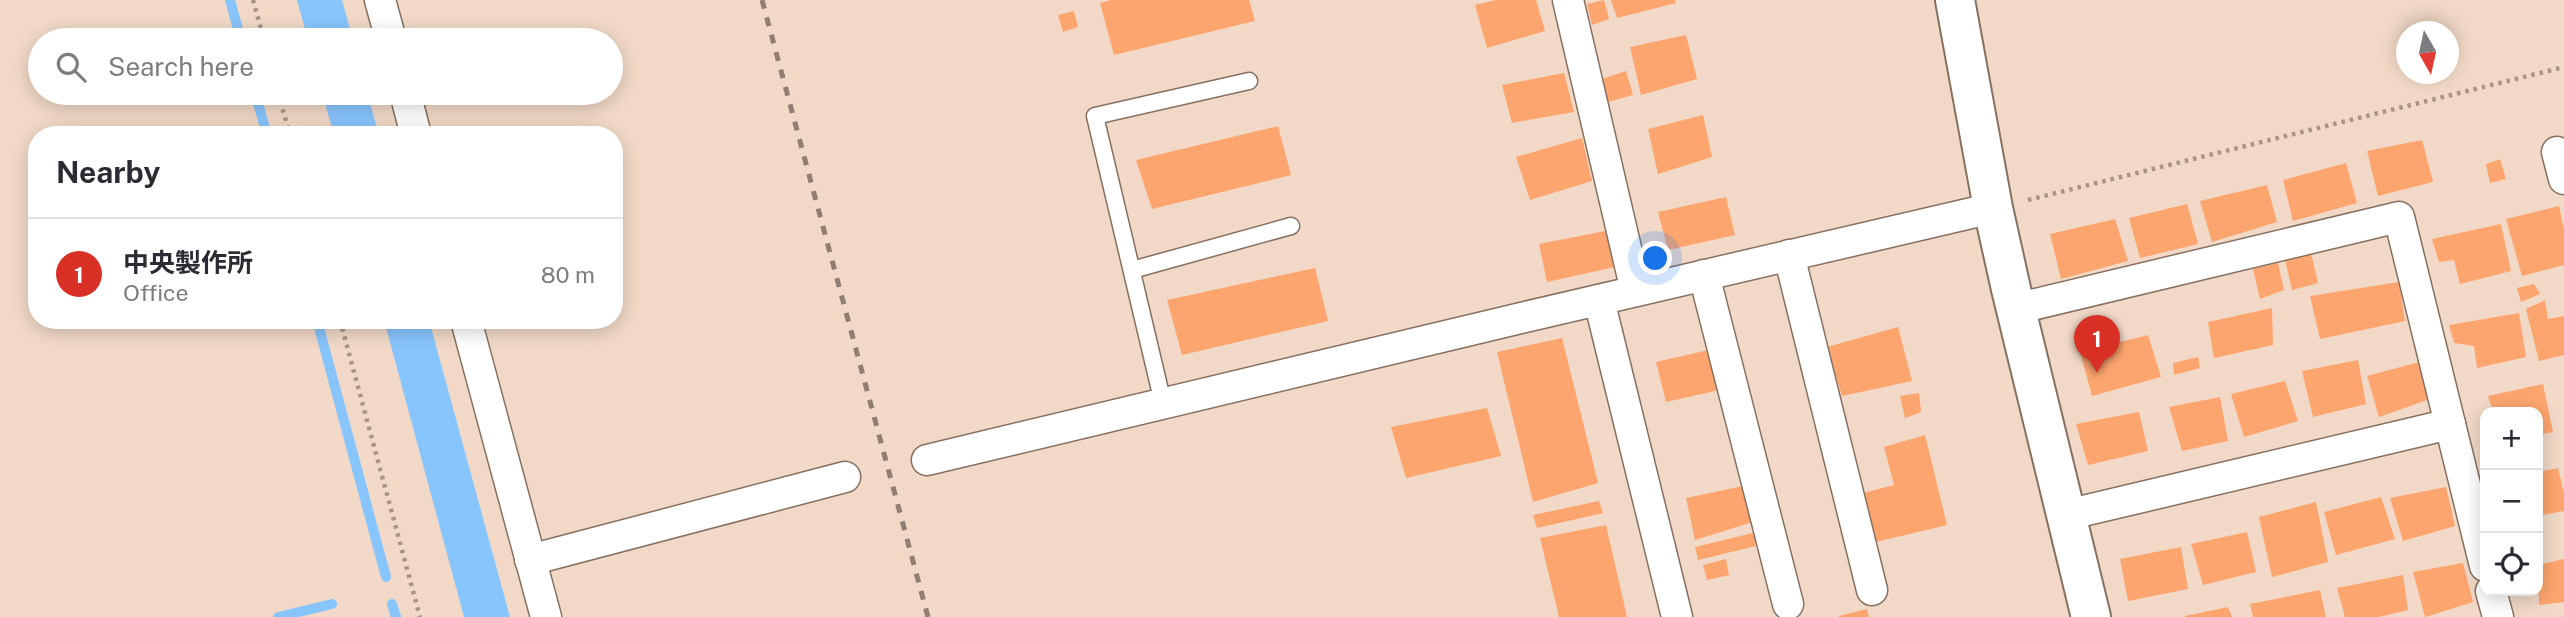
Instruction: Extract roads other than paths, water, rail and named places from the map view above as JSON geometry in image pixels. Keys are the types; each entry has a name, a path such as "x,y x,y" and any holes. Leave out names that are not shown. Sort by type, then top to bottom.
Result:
{"street":[{"path":"380,0 388,28"},
{"path":"1568,0 1636,291"},
{"path":"1955,0 1993,208 2015,309 2091,617"},
{"path":"408,105 414,126"},
{"path":"927,460 1993,208"},
{"path":"2015,309 2399,217 2480,546"},
{"path":"1789,255 1872,590"},
{"path":"1704,275 1788,604"},
{"path":"1599,300 1677,617"},
{"path":"468,329 546,617"},
{"path":"2066,515 2450,424"},
{"path":"530,559 845,477"},
{"path":"2492,596 2498,617"}],"lane":[{"path":"1163,403 1096,116 1249,81"},
{"path":"1132,270 1291,226"}],"water":[{"path":"297,0 342,0 350,28 305,28"},
{"path":"325,105 370,105 376,126 331,126"},
{"path":"386,329 431,329 510,617 464,617"}],"waterway":[{"path":"230,0 238,28"},
{"path":"258,105 264,126"},
{"path":"319,329 386,577"},
{"path":"278,617 332,604"},
{"path":"392,604 396,617"}],"railway":[{"path":"762,0 928,617"}],"place":[{"name":"中央製作所","path":"2097,373"}]}
